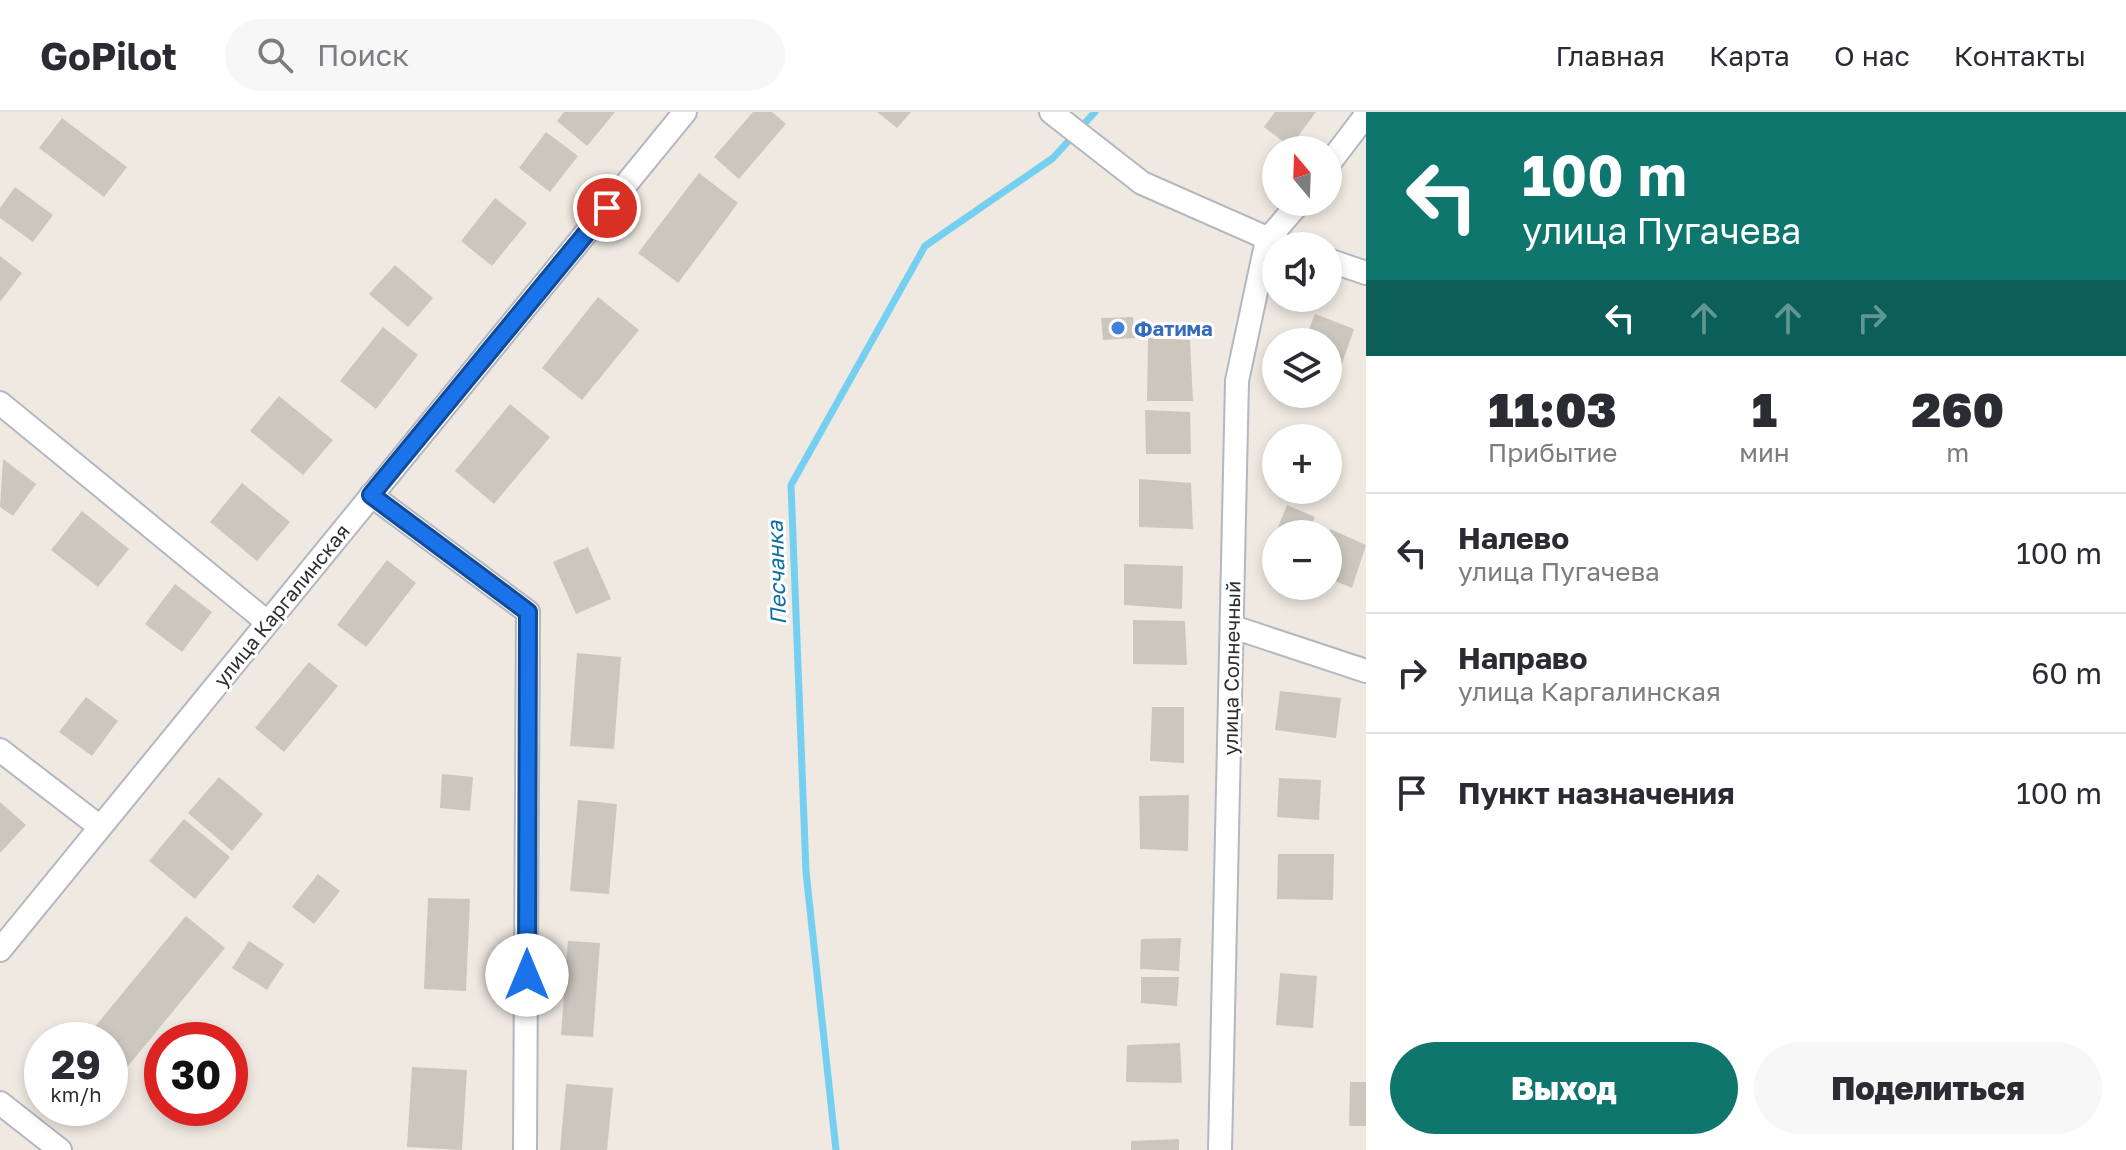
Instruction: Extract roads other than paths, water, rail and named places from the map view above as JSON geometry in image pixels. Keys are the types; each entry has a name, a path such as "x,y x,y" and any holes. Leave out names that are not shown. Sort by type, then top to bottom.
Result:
{"street":[{"name":"улица Каргалинская","path":"0,950 685,112"},
{"path":"1342,147 1366,115"},
{"path":"1058,117 1142,183 1262,237"},
{"path":"1342,265 1366,273"},
{"name":"улица Солнечный","path":"1220,1150 1237,381 1262,293"},
{"path":"0,403 267,622"},
{"path":"371,495 528,612 525,1150"},
{"path":"1233,627 1366,671"},
{"path":"0,750 100,827"},
{"path":"0,1103 60,1150"}],"waterway":[{"name":"Песчанка","path":"836,1150 806,872 791,485 925,246 1053,158 1095,112"}],"place":[{"name":"Фатима","path":"1118,328"}]}
